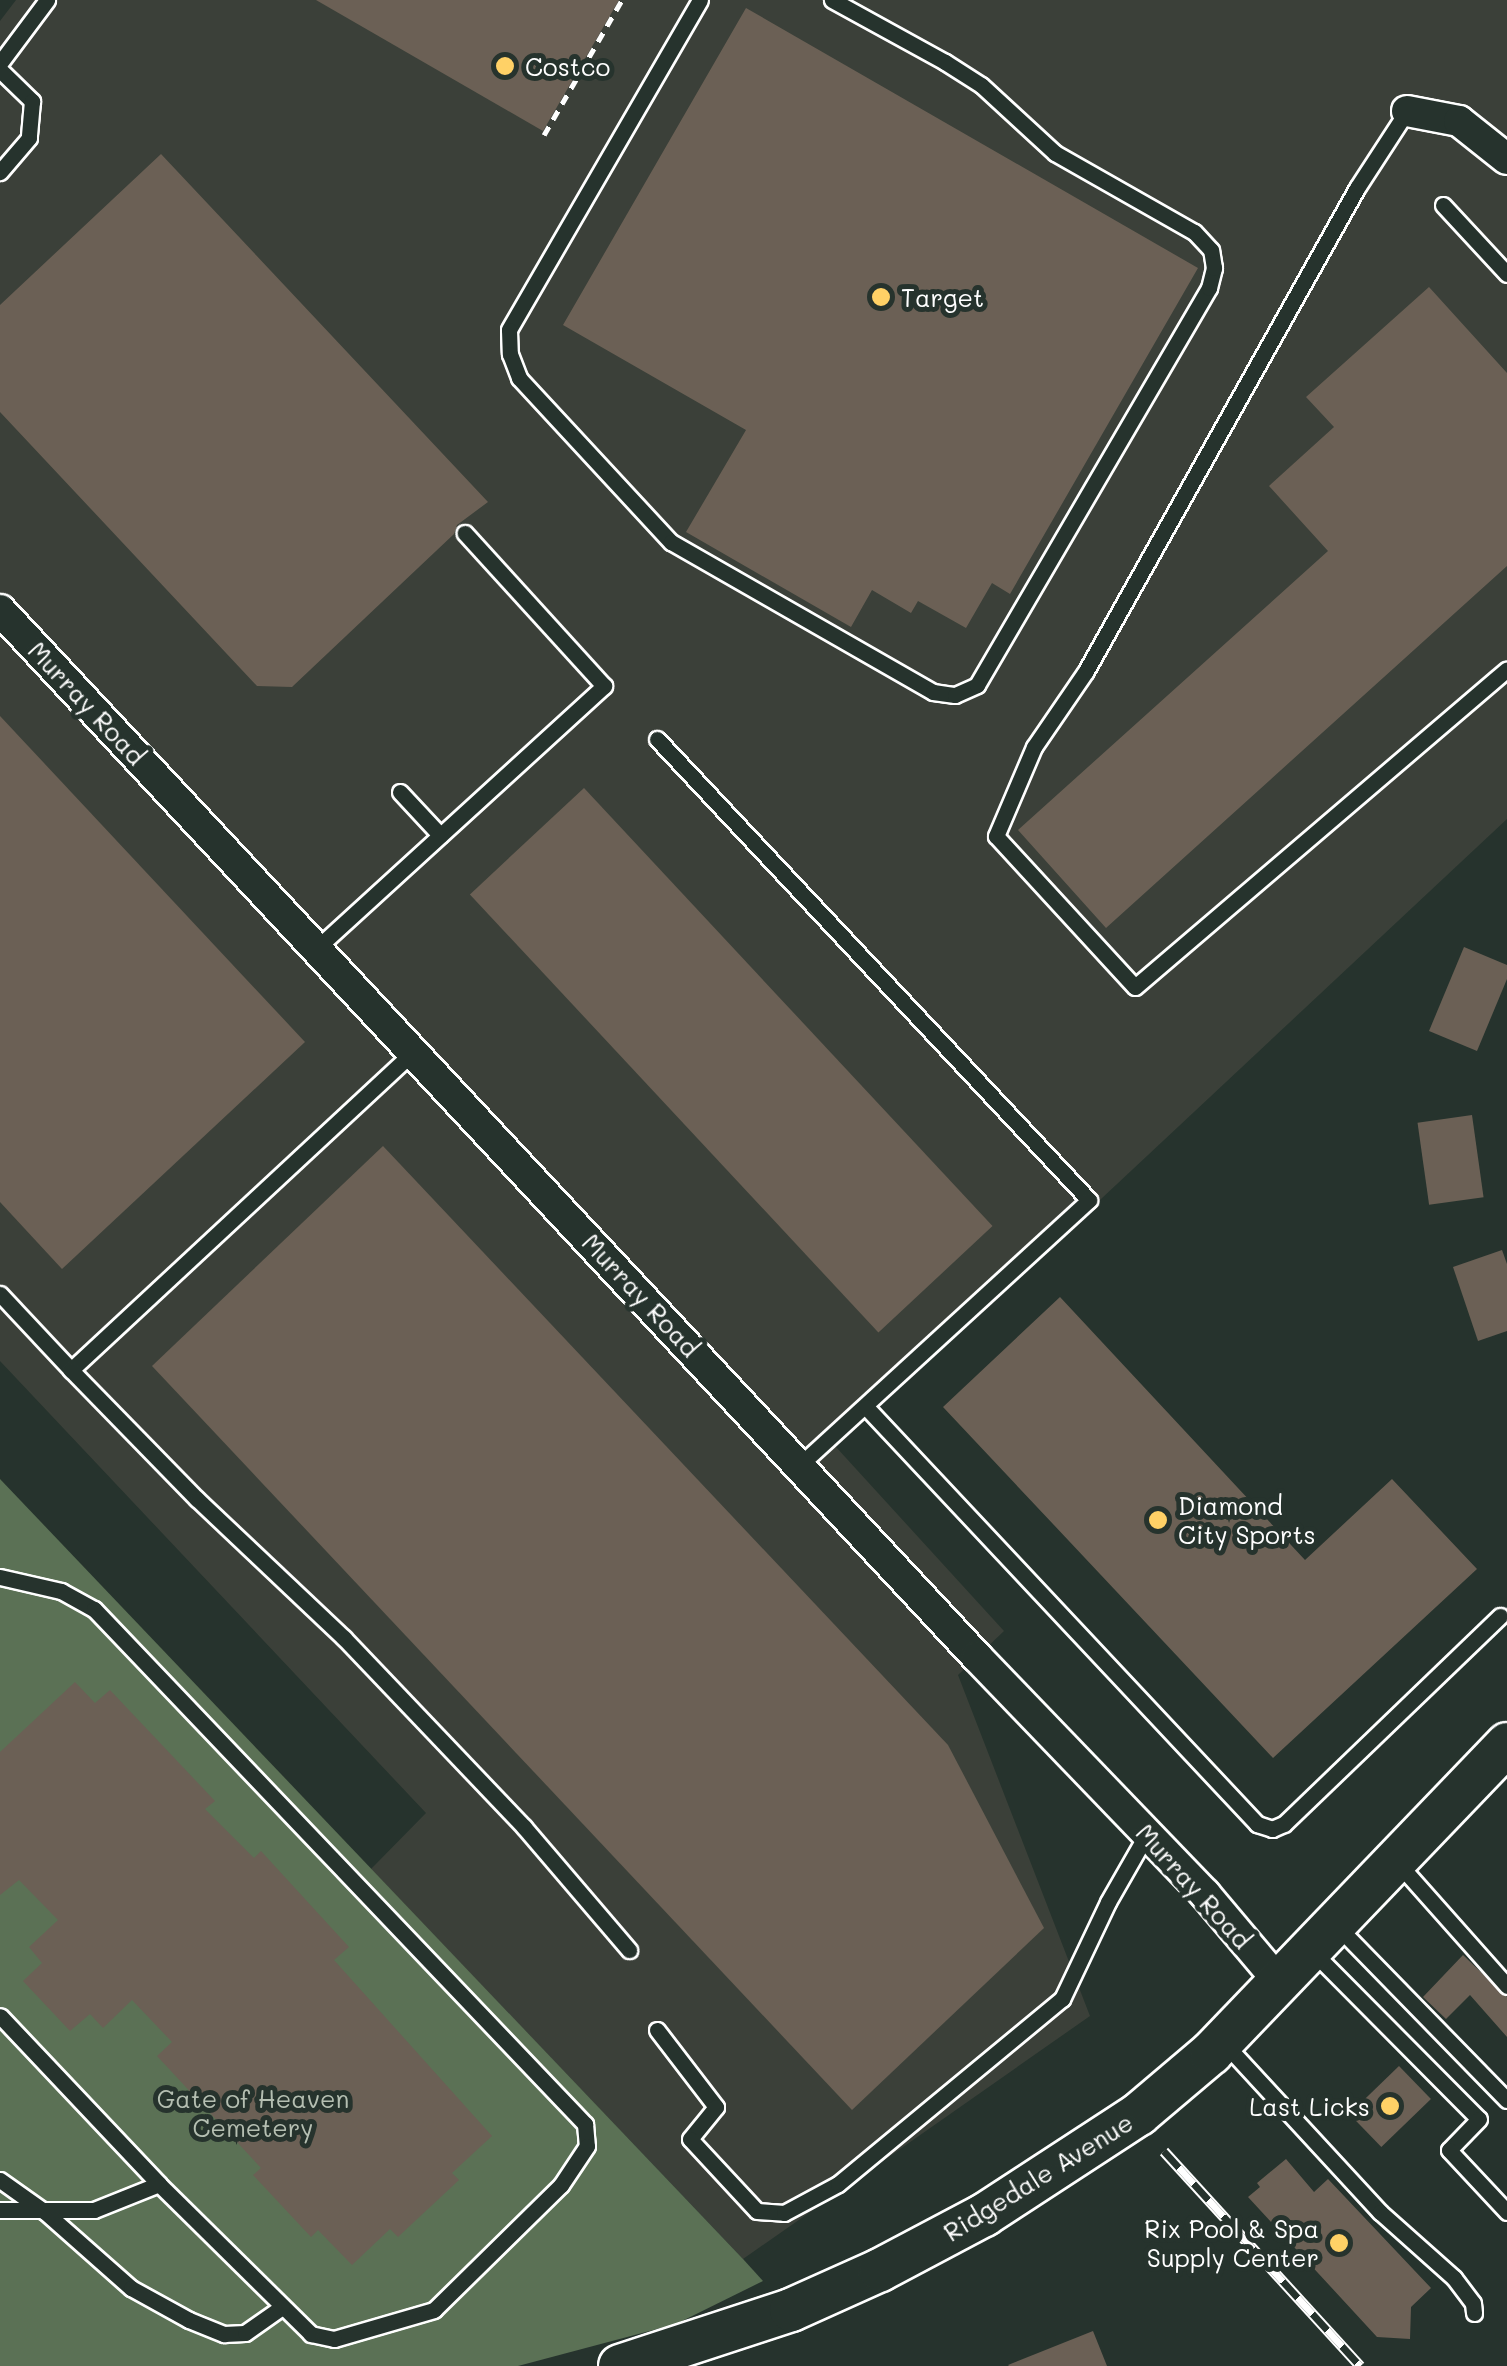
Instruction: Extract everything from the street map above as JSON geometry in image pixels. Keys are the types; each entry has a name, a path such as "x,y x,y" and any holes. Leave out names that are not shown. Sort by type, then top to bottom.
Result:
{"main road":[{"name":"Ridgedale Avenue","path":"620,2366 790,2310 880,2270 984,2216 1139,2114 1222,2042 1507,1744"}],"street":[{"path":"1407,111 1460,122 1507,159"},
{"name":"Murray Road","path":"0,610 1147,1834 1279,1982"}],"lane":[{"path":"0,172 29,138 32,101 0,67 48,0"},
{"path":"700,0 509,330 514,366 519,378 671,542 933,692 955,694 977,685 1209,288 1214,268 1211,250 1194,232 1055,153 981,85 832,0"},
{"path":"1407,111 1357,188 1086,671 1034,746 996,836 1134,987 1507,669"},
{"path":"1444,205 1507,274"},
{"path":"317,948 604,686 466,533"},
{"path":"657,739 1089,1200 799,1466"},
{"path":"400,792 440,835"},
{"path":"71,1370 414,1051"},
{"path":"0,1294 71,1370 344,1638 524,1826 629,1950"},
{"path":"866,1406 1257,1824 1272,1829 1284,1824 1500,1616"},
{"path":"0,1576 61,1590 94,1609 584,2124 587,2146 578,2165 424,2316 334,2339 311,2334 159,2184 0,2016"},
{"path":"657,2030 716,2107 690,2139 757,2211 784,2213 838,2184 1062,2000 1108,1902 1147,1834"},
{"path":"1394,1860 1507,1986"},
{"path":"1322,1936 1507,2100"},
{"path":"1322,1936 1480,2119 1449,2150 1507,2212"},
{"path":"1222,2042 1316,2138 1380,2212 1454,2278 1473,2303 1474,2313"},
{"path":"0,2180 45,2212 131,2288 224,2334 246,2334 282,2308"},
{"path":"0,2210 94,2210 159,2184"}],"path":[{"path":"544,134 622,0"}],"shaded area":[{"path":"16,0 1507,0 1507,819 836,1447 1004,1631 958,1675 1090,2016 743,2259 371,1869 426,1813 0,1361 0,21"}],"green space":[{"name":"Gate of Heaven Cemetery","path":"0,1479 763,2281 676,2324 518,2366 0,2366"}],"building":[{"name":"Costco","path":"316,0 619,0 543,131"},
{"name":"Target","path":"746,8 1198,268 1010,594 992,583 966,628 918,601 911,613 872,590 851,627 686,532 746,430 563,325"},
{"path":"161,154 488,502 457,525 454,534 292,687 257,686 0,412 0,305"},
{"path":"1429,287 1507,373 1507,566 1106,928 1018,830 1328,551 1269,486 1334,427 1306,397"},
{"path":"0,716 305,1042 62,1269 0,1202"},
{"path":"584,788 993,1226 878,1332 470,894"},
{"path":"1464,947 1507,965 1507,979 1477,1051 1429,1031"},
{"path":"1472,1115 1484,1197 1429,1205 1418,1123"},
{"path":"383,1146 948,1745 1044,1928 852,2110 152,1366"},
{"path":"1502,1250 1507,1264 1507,1331 1478,1341 1453,1267"},
{"name":"Diamond City Sports","path":"1060,1297 1305,1560 1392,1479 1477,1569 1273,1758 943,1407"},
{"path":"75,1682 95,1703 110,1690 215,1801 205,1809 254,1858 261,1851 349,1947 334,1960 492,2136 452,2173 459,2180 398,2237 390,2229 352,2265 318,2230 311,2237 253,2175 261,2168 157,2056 172,2042 132,2000 103,2028 90,2014 70,2031 23,1981 42,1963 29,1947 58,1920 19,1880 0,1895 0,1752"},
{"path":"1463,1955 1507,1997 1507,2037 1470,1995 1446,2019 1423,1997"},
{"name":"Last Licks","path":"1399,2066 1431,2099 1381,2147 1349,2114"},
{"name":"Rix Pool & Spa Supply Center","path":"1286,2159 1314,2192 1328,2179 1431,2288 1411,2307 1410,2339 1377,2337 1248,2197 1260,2187 1257,2183"},
{"path":"1093,2331 1107,2366 1008,2365"}],"railway":[{"path":"1164,2151 1360,2366"}],"place":[{"name":"Costco","path":"505,66"},
{"name":"Target","path":"881,297"},
{"name":"Diamond City Sports","path":"1158,1520"},
{"name":"Last Licks","path":"1390,2106"},
{"name":"Rix Pool & Spa Supply Center","path":"1339,2243"}]}
